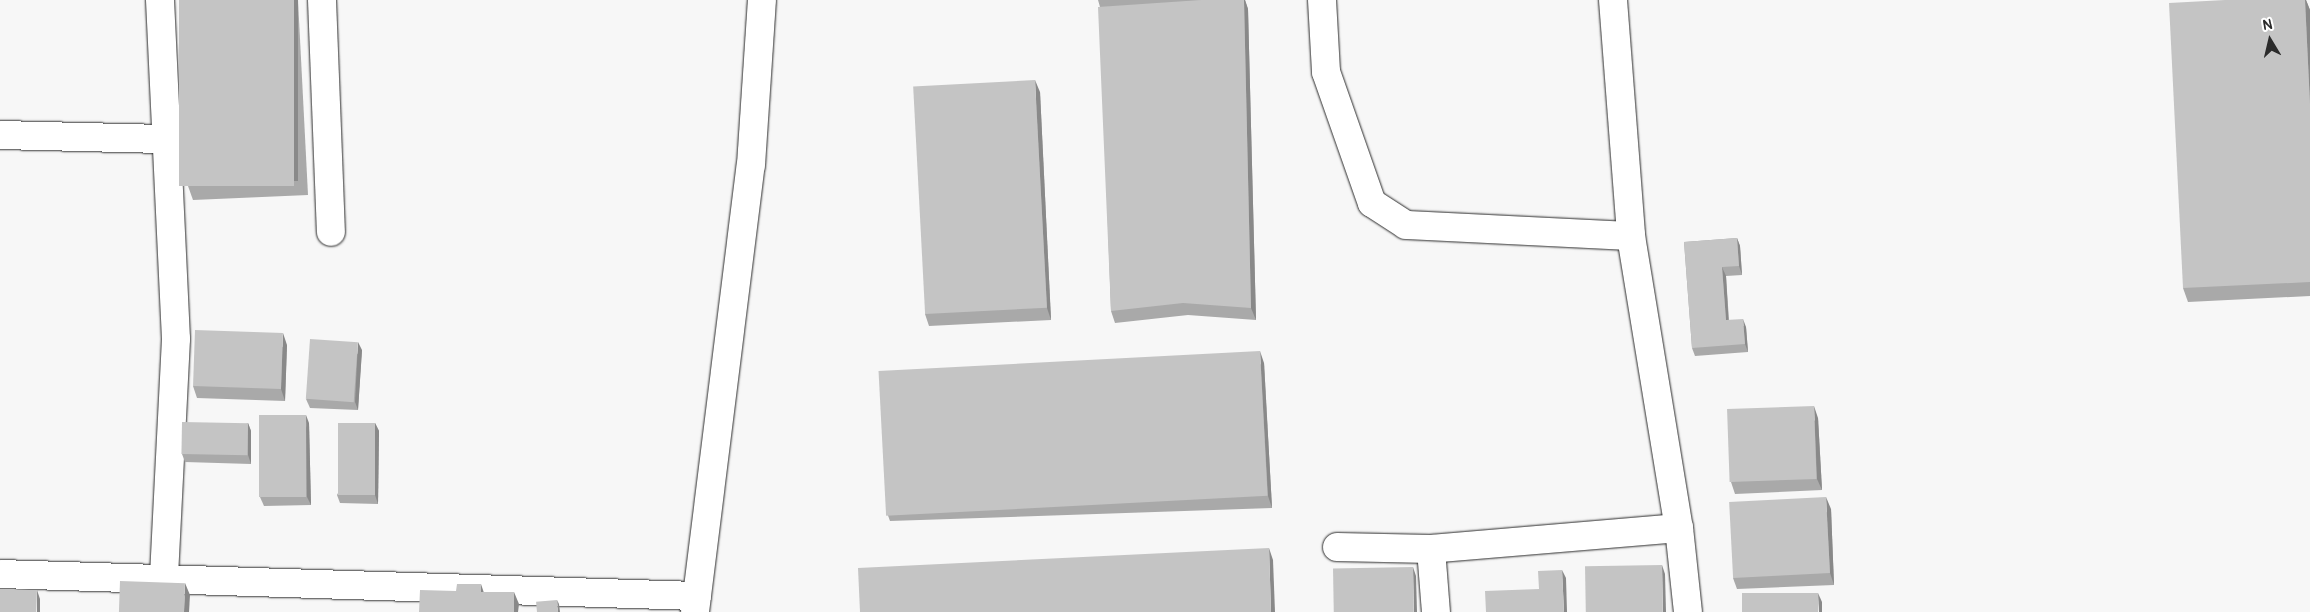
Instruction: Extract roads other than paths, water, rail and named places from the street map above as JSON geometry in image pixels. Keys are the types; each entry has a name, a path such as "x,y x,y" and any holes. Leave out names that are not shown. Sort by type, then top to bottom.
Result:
{"street":[{"path":"160,0 176,339 164,580"},
{"path":"322,0 331,232"},
{"path":"0,574 696,604 751,165 762,0"},
{"path":"1322,0 1326,72 1372,203 1406,225 1631,236"},
{"path":"1613,0 1631,236 1679,528 1688,612"},
{"path":"0,135 166,139"},
{"path":"1337,547 1430,549 1679,528"},
{"path":"1430,549 1436,612"}]}
